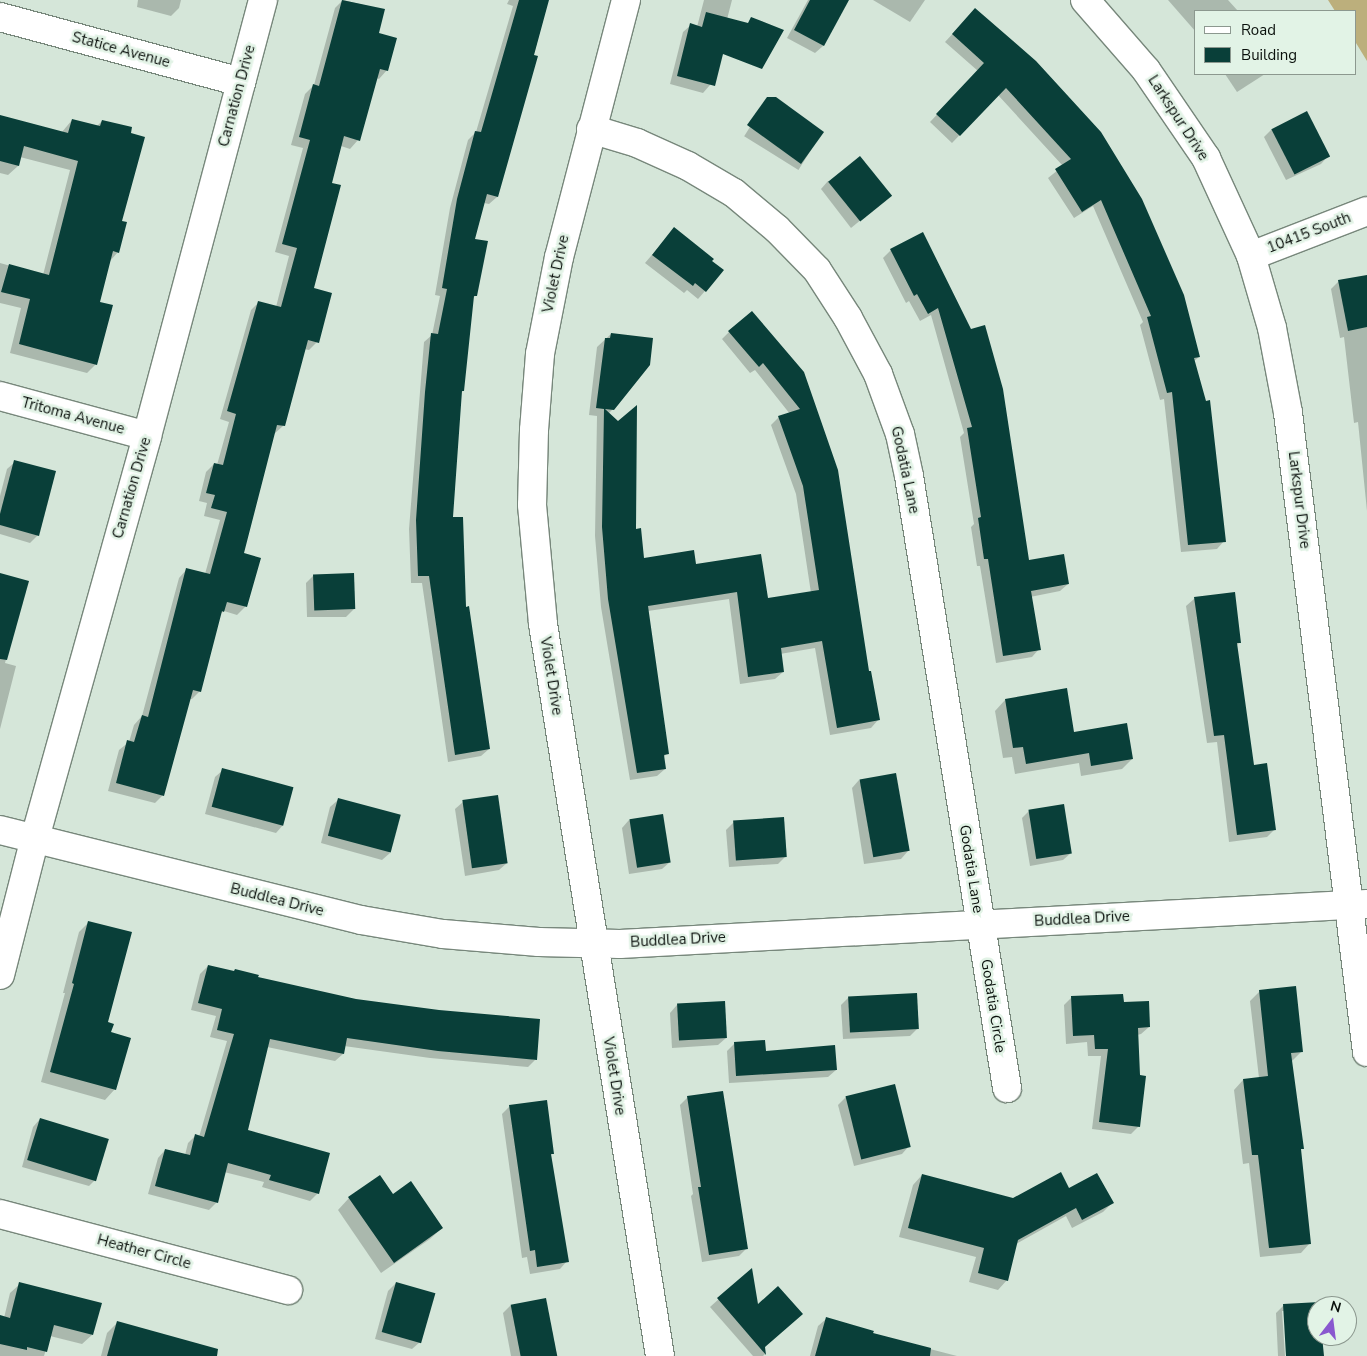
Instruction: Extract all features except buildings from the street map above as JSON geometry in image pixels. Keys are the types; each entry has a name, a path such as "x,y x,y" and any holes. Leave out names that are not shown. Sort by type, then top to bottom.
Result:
{"street":[{"name":"Carnation Drive","path":"0,975 35,838 147,436 263,0"},
{"name":"Violet Drive","path":"626,0 558,257 540,354 534,430 532,505 543,624 660,1356"},
{"name":"Larkspur Drive","path":"1085,0 1146,70 1206,158 1250,256 1272,328 1288,414 1358,904 1367,1052"},
{"name":"Statice Avenue","path":"0,17 241,82"},
{"name":"Godatia Lane","path":"591,130 637,143 688,166 734,193 777,229 817,270 848,318 878,374 900,434 909,476 980,924"},
{"name":"10415 South","path":"1250,256 1367,211"},
{"name":"Tritoma Avenue","path":"0,396 147,436"},
{"name":"Buddlea Drive","path":"0,830 361,920 443,934 594,944 1358,904"},
{"name":"Godatia Circle","path":"980,924 1006,1088"},
{"name":"Heather Circle","path":"0,1214 288,1290"}],"shaded area":[{"path":"1328,0 1367,0 1367,61 1357,45 1357,10 1334,10"}]}
